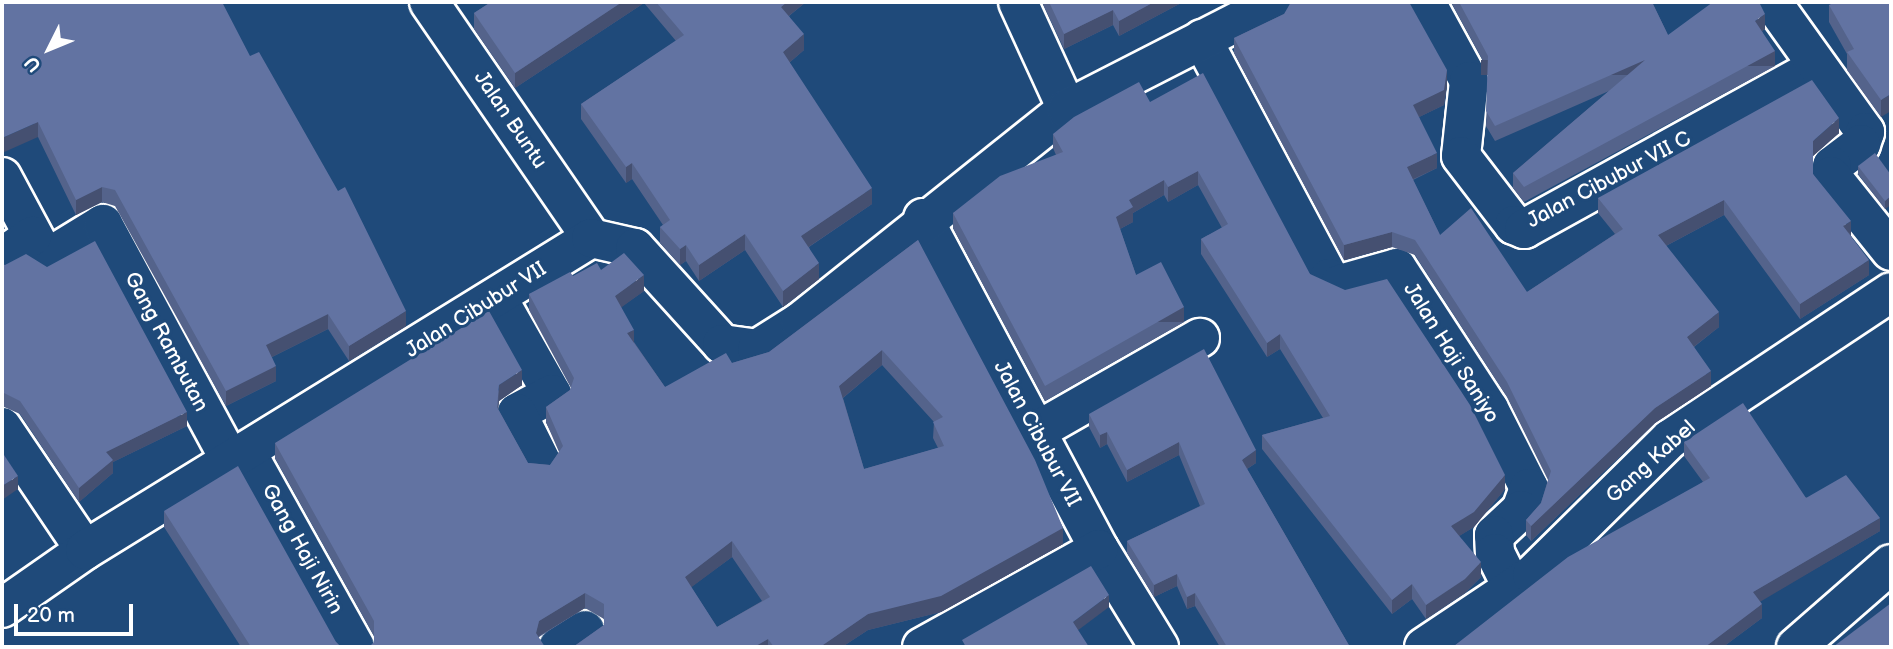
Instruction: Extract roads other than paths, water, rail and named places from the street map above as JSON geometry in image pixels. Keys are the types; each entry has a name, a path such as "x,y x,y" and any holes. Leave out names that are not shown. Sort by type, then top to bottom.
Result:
{"street":[{"name":"Jalan Buntu","path":"429,2 591,238"},
{"path":"1018,2 1067,109"},
{"path":"591,238 635,248 722,344 748,349 800,322 923,218 1067,109 1276,2"},
{"name":"Jalan Cibubur VII C","path":"1426,2 1469,81 1461,156 1514,225 1524,229 1816,68"},
{"path":"1772,2 1816,68 1865,132 1861,144 1832,166 1831,176 1891,251"},
{"name":"Jalan Haji Saniyo","path":"1202,39 1329,278 1340,284 1396,268 1489,409 1529,488 1521,510 1494,535 1494,553 1513,589"},
{"path":"2,177 17,246"},
{"name":"Jalan Cibubur VII","path":"923,218 1099,549 1158,647"},
{"name":"Gang Rambutan","path":"17,246 46,259 103,224 238,456"},
{"name":"Jalan Cibubur VII","path":"2,608 85,550 591,238"},
{"name":"Gang Kabel","path":"1424,647 1513,589 1670,439 1891,292"},
{"path":"497,298 552,394 517,413 541,461"},
{"path":"1035,432 1200,338"},
{"path":"2,427 85,550"},
{"name":"Gang Haji Nirin","path":"238,456 355,647"},
{"path":"922,647 1099,549"},
{"path":"1796,647 1891,564"}]}
